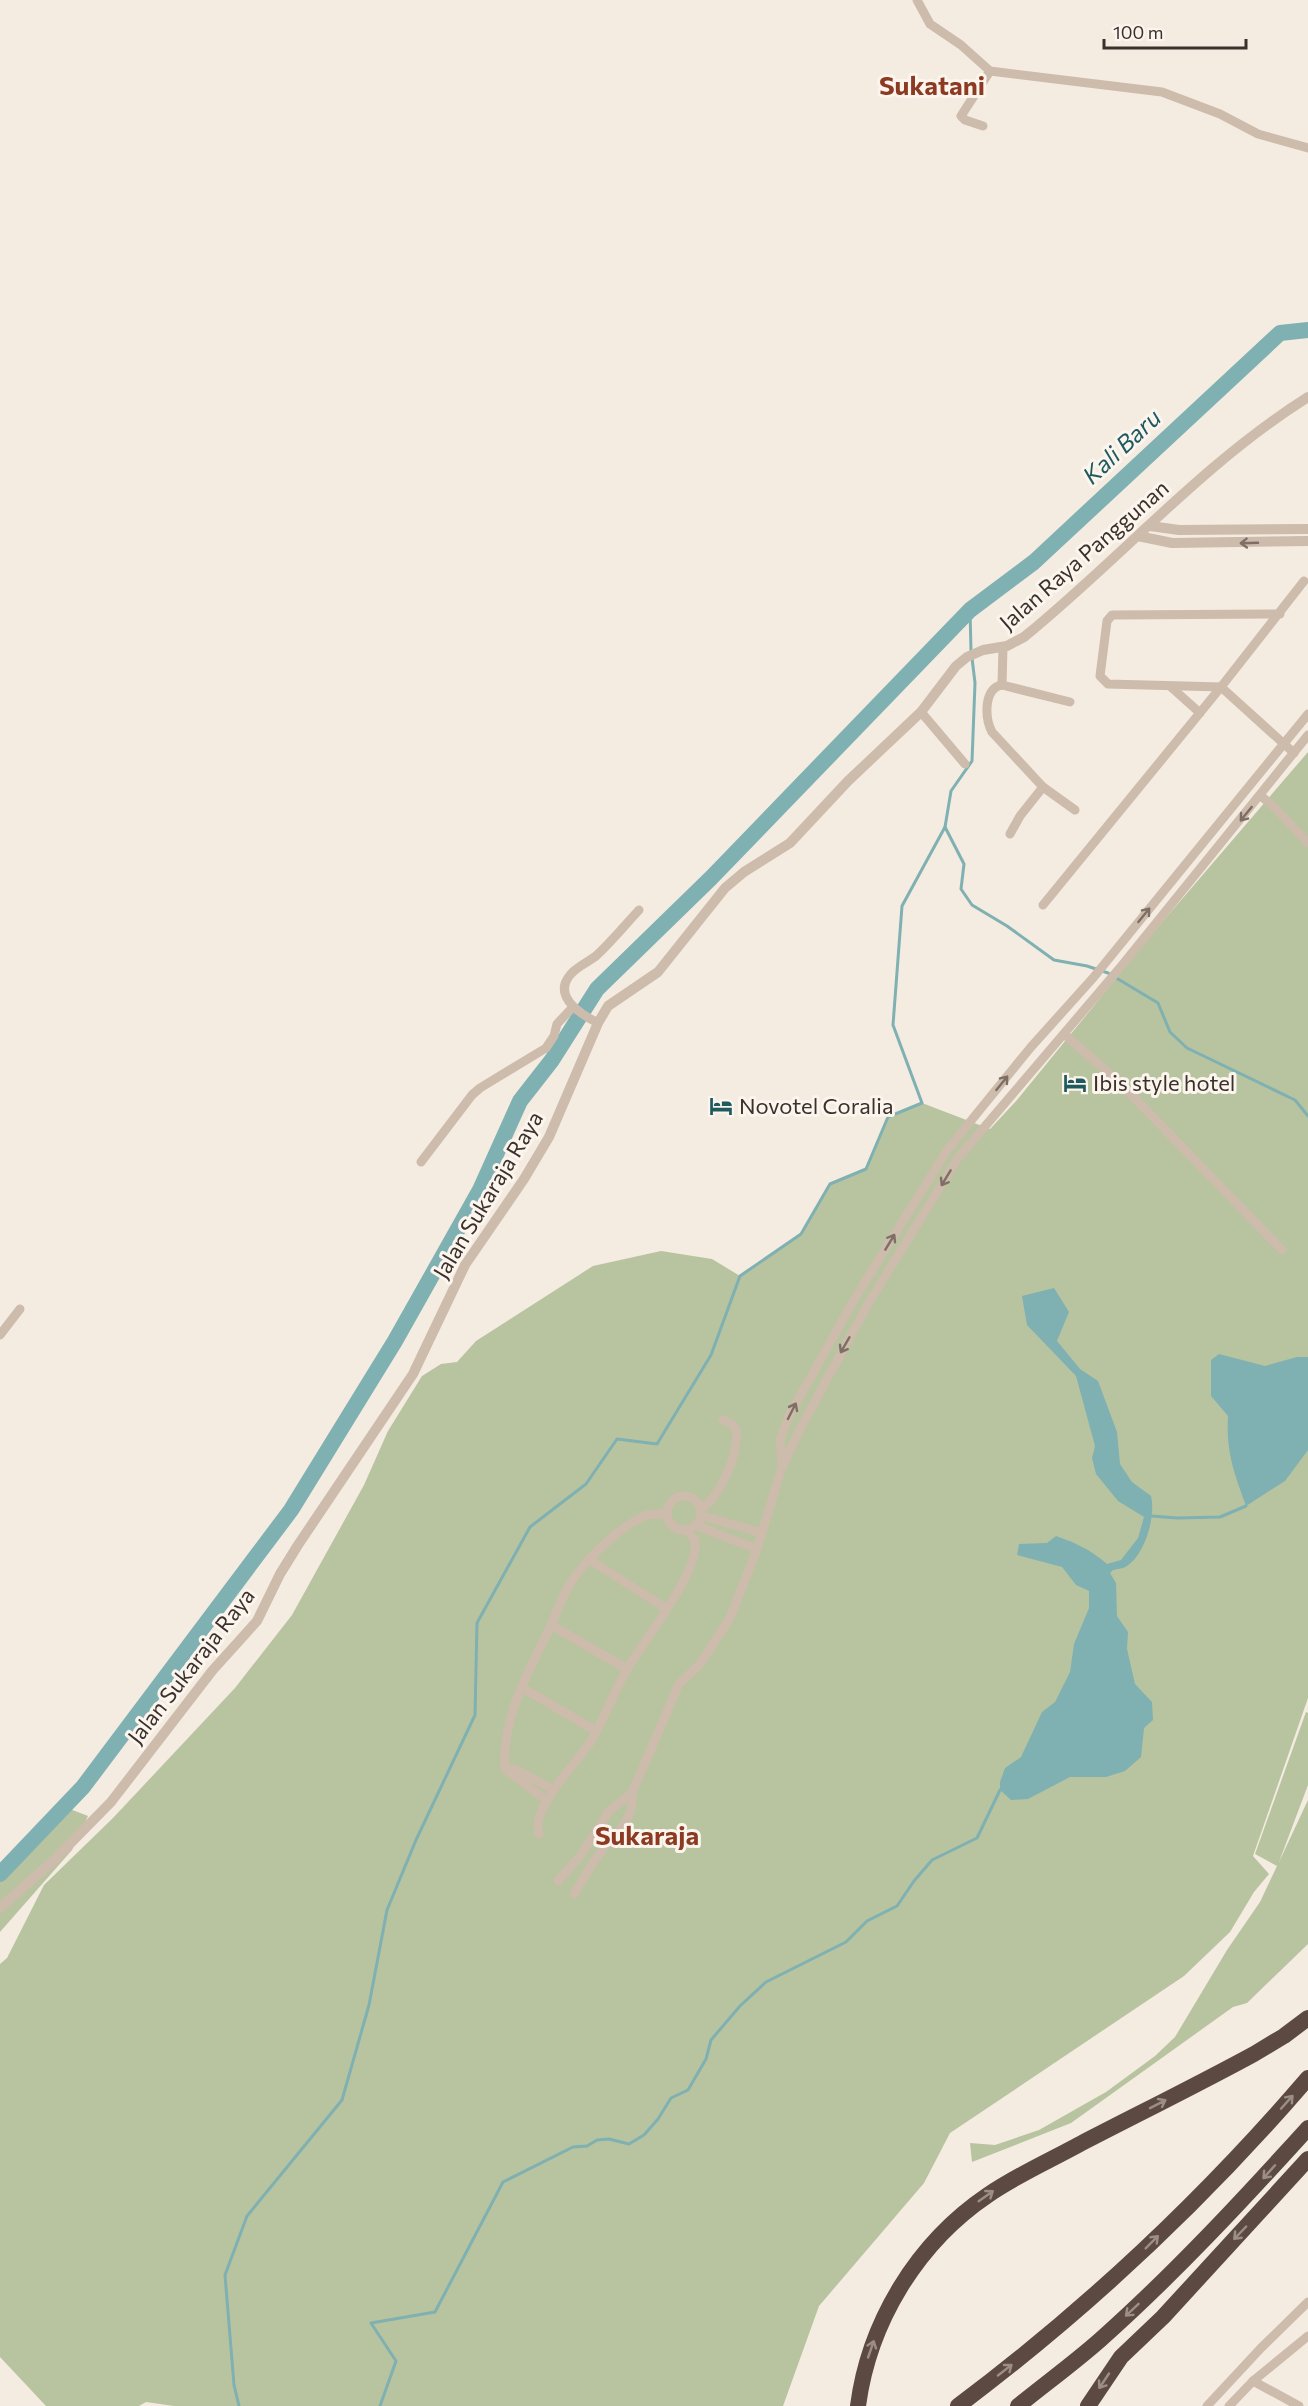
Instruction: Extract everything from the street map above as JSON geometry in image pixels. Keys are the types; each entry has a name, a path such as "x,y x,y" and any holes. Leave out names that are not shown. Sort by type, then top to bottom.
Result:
{"highway":[{"path":"858,2406 861,2380 893,2296 920,2259 957,2218 1008,2182 1254,2054 1308,2018"},
{"path":"958,2406 1027,2353 1142,2252 1308,2078"},
{"path":"1018,2406 1098,2341 1169,2276 1234,2211 1308,2128"},
{"path":"1088,2406 1121,2357 1168,2312 1308,2159"}],"street":[{"path":"917,0 930,24 961,45 990,71 1162,92 1220,114 1258,134 1308,148"},
{"path":"983,126 965,120 961,116 990,71"},
{"name":"Jalan Raya Panggunan","path":"790,843 848,781 921,712 956,666 967,657 983,650 1015,644 1230,454 1308,396"},
{"path":"1138,536 1173,543 1308,541 1307,529 1179,530 1150,526"},
{"path":"1043,905 1280,614 1304,581"},
{"path":"1280,614 1120,614 1109,617 1100,676 1108,684 1221,687 1294,753"},
{"path":"1002,685 1003,647"},
{"path":"1070,702 1002,685 992,689 989,696 988,723 992,732 1043,787 1075,810"},
{"path":"1171,687 1200,713"},
{"path":"921,712 965,764"},
{"path":"782,1467 780,1438 790,1414 855,1298 948,1149 1020,1060 1093,978 1308,714"},
{"path":"574,1894 602,1850 630,1815 633,1806 632,1793 679,1683 700,1664 718,1639 744,1584 782,1467 827,1378 863,1313 958,1158 1119,969 1308,735"},
{"path":"1010,834 1020,816 1043,787"},
{"path":"1261,796 1308,843"},
{"name":"Jalan Sukaraja Raya","path":"0,1908 55,1859 111,1802 212,1671 257,1621 280,1574 298,1545 413,1374 465,1265 524,1179 549,1137 594,1021 617,998 658,972 725,888 744,872 790,843"},
{"path":"594,1021 574,1009 566,992 570,975 599,953 639,910"},
{"path":"421,1162 472,1095 546,1048 551,1042 557,1024 574,1009"},
{"path":"1064,1034 1120,1083 1282,1250"},
{"path":"1020,1060 1033,1070"},
{"path":"948,1149 958,1158"},
{"path":"0,1335 20,1309"},
{"path":"695,1526 700,1513 720,1488 734,1450 736,1429 732,1424 723,1420"},
{"path":"539,1834 537,1827 546,1800 572,1768 596,1731 627,1669 667,1609 695,1555 695,1540 686,1530 673,1526 667,1514 672,1501 685,1497 692,1498 700,1513 762,1533"},
{"path":"546,1800 507,1771 505,1767 505,1746 521,1687 570,1585 590,1560 602,1546 637,1520 650,1514 667,1514"},
{"path":"686,1530 695,1526 757,1549"},
{"path":"590,1560 667,1609"},
{"path":"551,1625 627,1669"},
{"path":"521,1687 596,1731"},
{"path":"505,1767 517,1770 554,1790"},
{"path":"558,1881 580,1855 609,1811 632,1793"},
{"path":"1207,2406 1260,2348 1308,2302"},
{"path":"1229,2406 1253,2381 1308,2336"},
{"path":"1253,2381 1299,2406"}],"green space":[{"path":"1308,752 1308,1698 1253,1856 1269,1874 1254,1892 1230,1932 1184,1976 950,2133 924,2183 819,2306 783,2406 174,2406 146,2402 139,2406 46,2406 0,2357 0,1964 7,1958 44,1885 113,1818 235,1688 292,1615 364,1485 388,1431 422,1376 441,1364 457,1362 476,1341 593,1266 661,1251 712,1259 740,1276 801,1234 830,1184 866,1169 888,1117 922,1103 990,1129 1017,1100 1158,927"},
{"path":"1306,1712 1308,1713 1308,1785 1279,1862 1308,1800 1308,1944 1247,2003 1233,2007 1071,2123 972,2162 970,2143 995,2145 1039,2130 1106,2092 1155,2056 1175,2037 1227,1950 1260,1902 1277,1866 1255,1854"},
{"path":"70,1809 88,1816 72,1850 0,1932 0,1881"}],"water":[{"path":"1054,1288 1069,1312 1057,1341 1080,1369 1098,1381 1117,1432 1120,1464 1132,1482 1151,1496 1152,1514 1144,1544 1127,1566 1110,1573 1116,1583 1117,1616 1128,1632 1127,1649 1135,1684 1152,1702 1153,1720 1144,1728 1141,1757 1125,1771 1106,1777 1070,1777 1028,1799 1011,1800 1000,1790 1005,1768 1021,1757 1042,1712 1055,1702 1070,1672 1074,1644 1089,1608 1089,1591 1076,1585 1062,1567 1017,1555 1019,1544 1047,1543 1056,1536 1083,1547 1107,1564 1121,1560 1138,1538 1144,1517 1118,1501 1096,1474 1092,1458 1095,1446 1076,1376 1027,1325 1022,1296"},
{"path":"1219,1354 1265,1366 1297,1357 1308,1357 1308,1450 1285,1481 1246,1506 1230,1452 1228,1416 1211,1396 1211,1360"}],"waterway":[{"name":"Kali Baru","path":"0,1874 83,1787 291,1510 395,1341 480,1190 520,1101 552,1060 597,989 711,878 970,610 1034,562 1280,333 1308,330"},
{"path":"970,610 971,651"},
{"path":"972,658 975,683 972,761 951,791 945,827 964,864 961,889 972,905 1007,926 1054,960 1087,966 1108,973 1158,1003 1170,1032 1187,1048 1295,1100 1308,1116"},
{"path":"239,2406 234,2385 225,2275 247,2216 342,2100 369,2005 387,1910 416,1840 475,1715 477,1623 530,1527 586,1484 617,1439 657,1444 711,1355 740,1276 801,1234 830,1184 866,1169 888,1117 922,1103 893,1025 902,906 945,827"},
{"path":"1152,1516 1220,1517 1246,1506"},
{"path":"380,2406 396,2361 371,2323 435,2312 503,2182 573,2147 587,2146 597,2140 609,2139 629,2144 644,2135 658,2119 671,2098 688,2090 706,2059 711,2040 740,2006 766,1982 846,1942 867,1921 897,1906 932,1860 977,1838 1000,1790"}],"place":[{"name":"Ibis style hotel","path":"1075,1083"},
{"name":"Novotel Coralia","path":"721,1106"}],"district":[{"name":"Sukatani","path":"932,86"},
{"name":"Sukaraja","path":"647,1836"}]}
